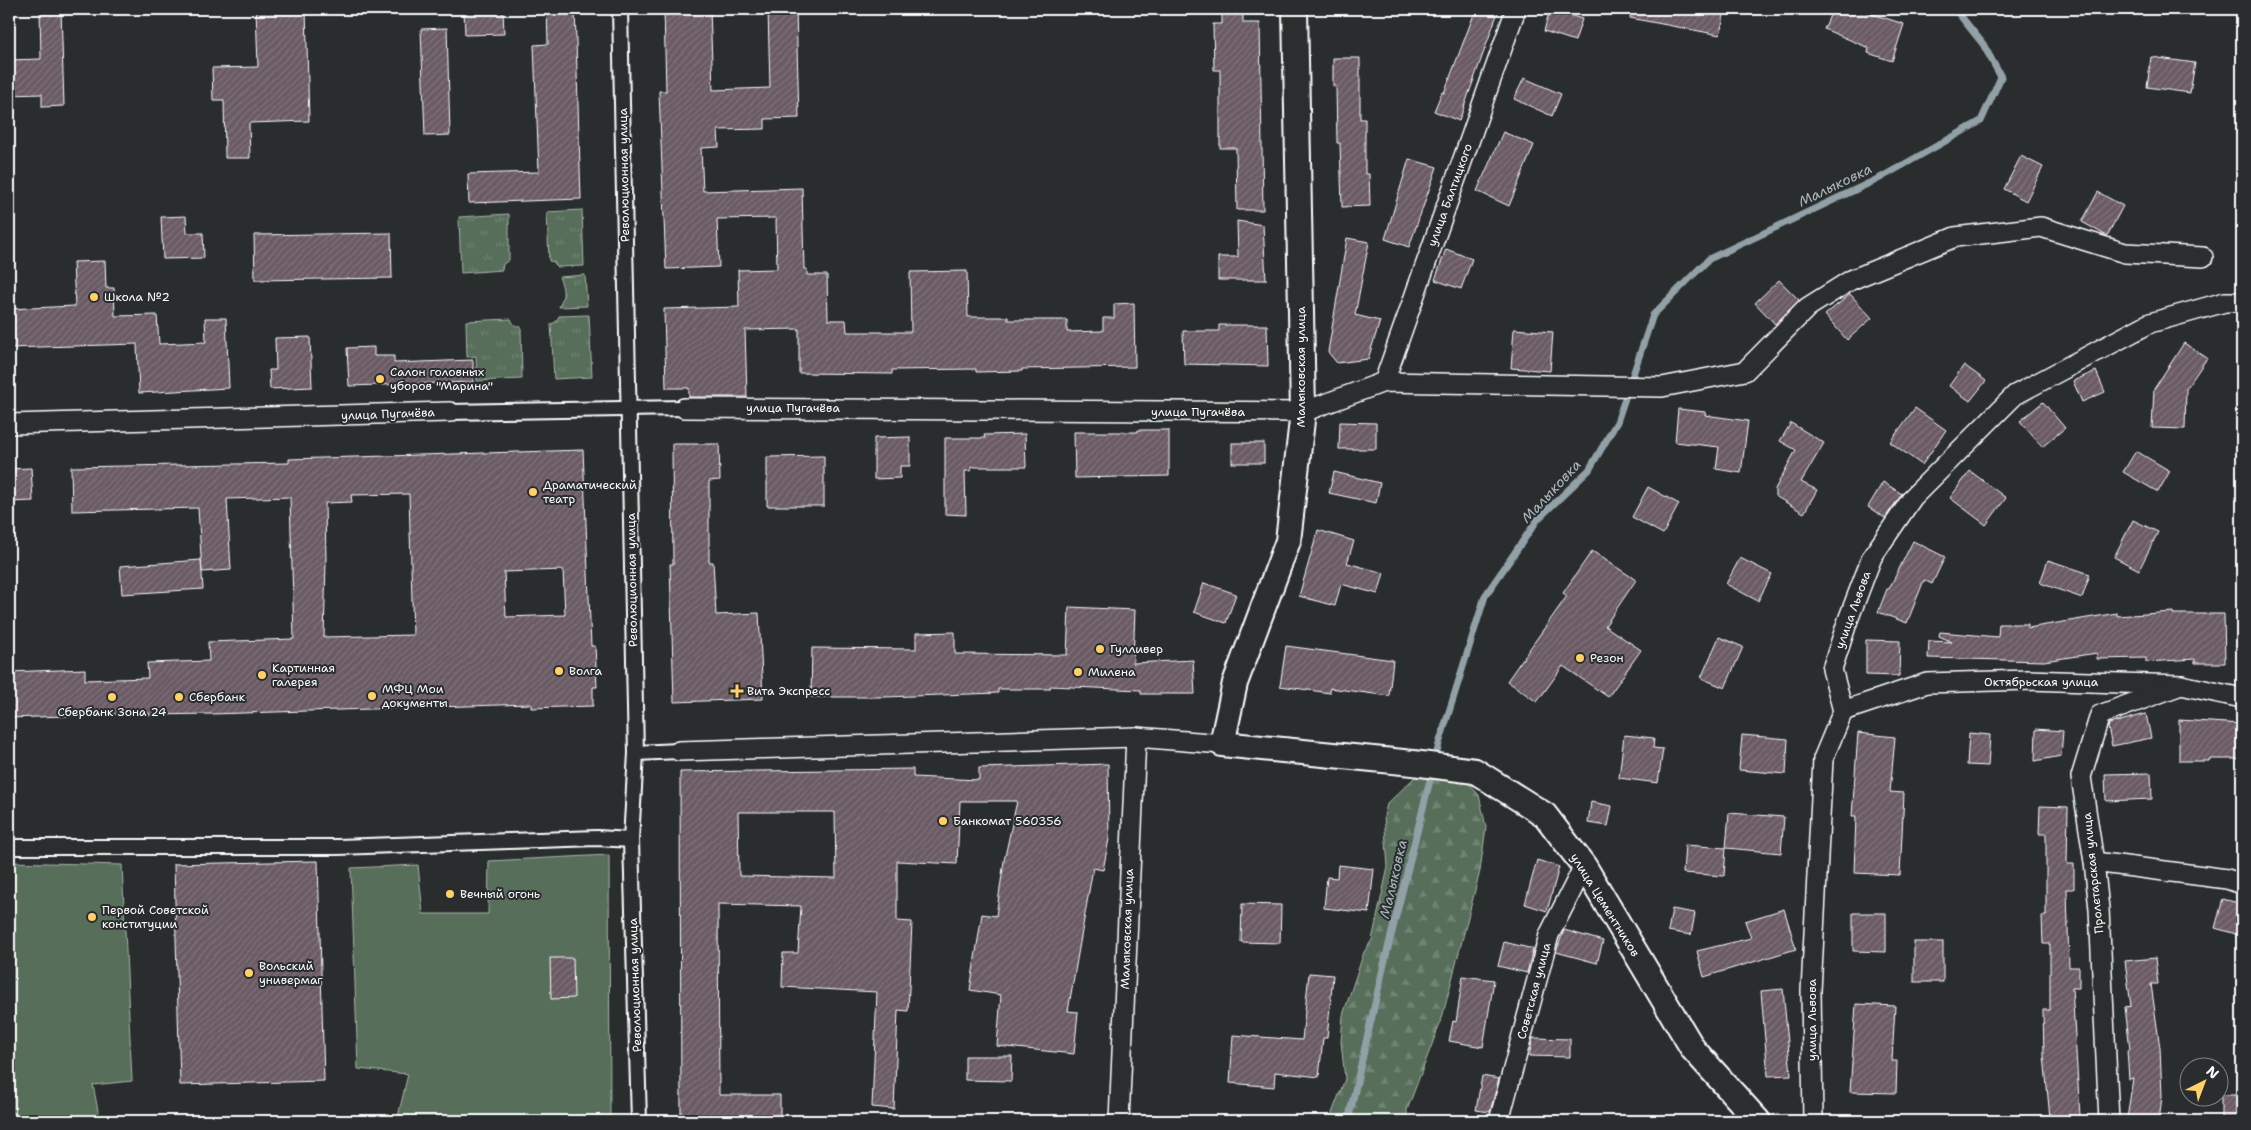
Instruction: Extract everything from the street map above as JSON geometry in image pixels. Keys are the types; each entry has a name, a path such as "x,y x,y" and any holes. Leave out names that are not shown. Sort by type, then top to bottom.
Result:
{"street":[{"name":"Революционная улица","path":"620,9 636,753 631,840 639,1121"},
{"name":"Малыковская улица","path":"1222,744 1235,683 1288,541 1303,412 1295,9"},
{"name":"улица Балтицкого","path":"1384,382 1516,9"},
{"name":"улица Пугачёва","path":"9,424 628,407 1303,412 1384,382 1662,387 1745,371 1808,307 1851,280 1954,237 2041,227 2125,253 2203,257"},
{"name":"улица Львова","path":"1813,1121 1811,991 1823,759 1843,711 1832,669 1872,557 1913,497 2015,395 2150,323 2225,302 2242,302"},
{"name":"Октябрьская улица","path":"1843,711 1928,683 2028,680 2181,685 2242,698"},
{"name":"Пролетарская улица","path":"2109,1121 2098,909 2094,862 2081,776 2100,714 2181,685"},
{"name":"Малыковская улица","path":"1119,1121 1136,737"},
{"path":"636,753 1136,737 1222,744"},
{"name":"улица Цементников","path":"1222,744 1413,762 1475,771 1545,815 1584,866 1693,1049 1758,1121"},
{"path":"9,847 328,847 597,838 631,840"},
{"path":"2094,862 2227,879 2242,884"},
{"name":"Советская улица","path":"1499,1121 1549,935 1584,866"}],"green space":[{"path":"582,210 584,266 557,267 554,262 549,261 547,212"},
{"path":"509,214 509,260 503,264 502,270 461,273 459,217"},
{"path":"585,275 587,306 559,307 563,292 559,277"},
{"path":"589,315 592,377 554,379 551,324 556,322 559,316"},
{"path":"511,319 514,325 521,327 522,379 477,381 476,356 467,357 466,321"},
{"path":"1416,776 1457,778 1469,784 1479,795 1486,827 1480,871 1442,1018 1407,1110 1407,1121 1329,1121 1345,1079 1341,1042 1343,1015 1364,952 1372,940 1388,867 1384,816 1387,804"},
{"path":"609,855 610,1121 397,1121 408,1074 358,1069 351,868 418,865 423,914 488,914 489,861"},
{"path":"9,862 122,865 132,1081 93,1085 100,1121 9,1121"}],"building":[{"path":"40,9 61,9 64,106 42,107 42,94 9,95 9,60 41,59"},
{"path":"256,9 306,9 309,121 249,123 250,158 225,158 224,100 213,100 212,68 258,67"},
{"path":"464,9 503,10 504,34 465,35"},
{"path":"547,9 575,9 581,199 469,203 468,174 539,172 534,45 548,44"},
{"path":"664,9 710,9 713,90 770,88 768,9 796,9 799,118 765,119 765,129 718,130 719,147 701,148 703,191 802,188 804,269 807,269 807,275 827,275 828,320 846,320 847,332 911,332 910,272 967,271 968,317 1008,317 1008,320 1067,320 1067,332 1103,331 1103,318 1114,318 1114,304 1134,303 1135,367 1022,369 1022,371 976,372 976,369 892,370 892,374 799,373 799,329 745,330 747,397 689,397 689,388 666,388 664,309 739,307 738,270 777,269 776,218 717,219 719,267 666,269 659,91 666,91"},
{"path":"1476,9 1499,9 1459,121 1434,111 1442,92 1444,93"},
{"path":"1550,9 1582,19 1575,41 1544,31"},
{"path":"1631,9 1725,9 1720,35 1630,18"},
{"path":"1833,9 1868,9 1866,12 1904,24 1892,61 1868,53 1869,48 1824,29"},
{"path":"1222,14 1243,14 1243,23 1260,23 1263,210 1237,210 1236,148 1220,148 1220,70 1214,70 1213,24 1222,24"},
{"path":"447,28 450,135 425,136 421,29"},
{"path":"2151,57 2195,63 2190,93 2147,87"},
{"path":"1333,58 1360,58 1360,119 1365,119 1365,174 1369,174 1370,206 1342,207 1340,143 1337,143 1336,86 1333,86"},
{"path":"1524,78 1561,94 1552,116 1514,99"},
{"path":"1503,132 1534,145 1509,206 1477,191"},
{"path":"2021,156 2043,167 2026,201 2004,189"},
{"path":"1409,159 1437,167 1409,247 1385,239"},
{"path":"2098,192 2123,206 2107,236 2082,222"},
{"path":"186,216 187,233 203,233 204,258 163,259 161,217"},
{"path":"1237,221 1263,225 1266,280 1218,280 1218,257 1238,257"},
{"path":"391,233 392,278 255,280 254,235"},
{"path":"1347,238 1369,242 1355,315 1380,321 1368,359 1337,363 1328,352"},
{"path":"1446,249 1472,259 1461,289 1435,280"},
{"path":"105,261 106,288 114,288 115,316 157,315 159,344 206,342 205,318 226,318 229,388 139,393 137,344 9,348 9,309 75,306 73,262"},
{"path":"1779,280 1799,300 1775,324 1755,303"},
{"path":"1850,294 1872,318 1847,340 1825,315"},
{"path":"1219,325 1267,325 1268,366 1184,364 1183,331 1219,331"},
{"path":"1514,329 1553,332 1550,371 1511,368"},
{"path":"310,337 312,387 270,389 269,370 276,370 275,338"},
{"path":"2184,343 2207,358 2186,389 2185,429 2152,428 2154,389"},
{"path":"374,347 374,356 394,356 394,363 473,360 473,382 349,386 347,348"},
{"path":"1964,365 1986,381 1970,401 1949,386"},
{"path":"2096,371 2105,392 2082,402 2073,381"},
{"path":"2043,402 2065,428 2042,447 2020,421"},
{"path":"1915,408 1946,430 1922,465 1890,442"},
{"path":"1678,409 1705,412 1705,415 1748,421 1741,473 1716,469 1719,447 1675,442"},
{"path":"1340,422 1376,423 1376,449 1339,449"},
{"path":"1791,423 1824,443 1801,482 1817,490 1804,513 1775,496 1775,489 1796,450 1780,441"},
{"path":"1138,430 1169,430 1169,476 1075,478 1074,432 1138,432"},
{"path":"1025,434 1026,467 971,467 971,471 965,471 966,515 945,514 945,438 985,438 984,435"},
{"path":"910,437 910,466 900,466 900,478 874,479 874,438"},
{"path":"1232,443 1264,443 1264,463 1232,463"},
{"path":"672,444 719,444 720,480 709,481 709,562 713,562 716,615 759,613 763,699 674,702 670,564 673,564"},
{"path":"583,450 591,646 595,646 597,687 593,687 593,706 531,708 531,704 9,718 9,672 85,669 85,680 148,678 147,663 209,661 208,642 294,639 290,497 227,499 231,570 202,572 198,508 72,511 71,467 289,463 289,459","holes":["409,494 413,635 324,637 325,503 352,502 351,495","563,570 565,615 506,617 504,572"]},
{"path":"2136,451 2170,471 2158,492 2123,472"},
{"path":"824,456 824,506 767,506 767,457"},
{"path":"31,468 33,501 9,502 9,469"},
{"path":"1970,471 2006,498 1986,525 1950,498"},
{"path":"1334,472 1380,483 1376,503 1329,493"},
{"path":"1883,482 1902,494 1885,518 1868,507"},
{"path":"1648,487 1679,504 1663,534 1632,517"},
{"path":"2133,520 2158,532 2139,570 2114,557"},
{"path":"1318,530 1354,541 1347,563 1384,573 1378,594 1341,584 1335,606 1299,596"},
{"path":"1913,541 1945,557 1932,584 1924,580 1907,623 1878,612 1887,589 1889,589"},
{"name":"Резон","path":"1592,551 1636,580 1605,626 1641,650 1608,697 1563,666 1537,702 1507,681 1567,596 1563,593"},
{"path":"1740,558 1772,574 1758,601 1726,584"},
{"path":"201,560 203,589 122,594 120,566"},
{"path":"2048,560 2090,574 2082,598 2040,583"},
{"path":"1204,583 1236,594 1226,623 1194,612"},
{"path":"1069,607 1135,610 1133,663 1193,660 1195,694 1141,694 1141,690 1050,686 1050,689 998,689 998,693 884,697 811,697 812,648 916,649 916,633 955,632 955,654 1067,655"},
{"path":"2173,612 2173,614 2224,614 2225,663 2195,663 2195,659 2146,662 2146,658 2097,659 2097,653 2044,661 1928,658 1929,641 1952,642 1939,636 1940,632 1998,637 1999,624 2028,624 2028,628 2117,613 2117,616"},
{"path":"1719,637 1743,647 1725,688 1701,678"},
{"path":"1866,640 1900,641 1899,676 1866,675"},
{"path":"1286,646 1393,660 1389,696 1330,688 1330,693 1280,686"},
{"path":"2146,714 2151,738 2112,746 2108,728 2109,724"},
{"path":"2179,720 2242,724 2242,759 2179,761"},
{"path":"2036,729 2063,731 2061,756 2035,761"},
{"path":"1858,733 1895,737 1890,792 1904,793 1900,875 1854,873 1856,816 1852,816"},
{"path":"1969,733 1990,735 1988,766 1967,765"},
{"path":"1624,735 1654,738 1653,748 1663,749 1658,783 1619,778"},
{"path":"1742,735 1788,739 1786,774 1739,770"},
{"path":"1108,764 1109,839 1103,870 1093,868 1068,1011 1078,1012 1074,1054 997,1046 1001,995 970,990 982,914 996,916 1004,861 1017,801 960,801 957,864 897,861 897,921 912,922 908,1011 898,1010 894,1109 872,1107 877,992 782,987 783,953 798,953 801,906 718,904 719,1095 780,1095 780,1119 681,1121 680,772 913,769 913,777 979,780 979,768","holes":["738,812 835,812 836,878 739,876"]},
{"path":"2151,773 2152,799 2106,801 2105,774"},
{"path":"1591,802 1612,806 1608,826 1588,823"},
{"path":"2040,806 2068,807 2067,864 2074,864 2074,889 2067,889 2069,967 2079,967 2079,988 2072,988 2080,1116 2050,1118 2044,1056 2043,1010 2050,1010 2050,944 2043,944 2042,916 2046,916 2046,834 2039,834"},
{"path":"1729,813 1784,817 1781,853 1726,848"},
{"path":"1685,845 1726,848 1724,876 1683,873"},
{"path":"1537,860 1559,867 1547,911 1525,904"},
{"name":"Вольский универмаг","path":"318,861 324,1081 180,1085 174,864"},
{"path":"1338,865 1374,869 1369,913 1324,908 1327,877 1337,878"},
{"path":"2223,899 2242,904 2242,913 2236,934 2215,928"},
{"path":"1242,904 1281,905 1280,943 1241,942"},
{"path":"1672,909 1695,913 1691,935 1668,931"},
{"path":"1784,909 1796,949 1704,977 1697,951 1751,938 1745,921"},
{"path":"1853,913 1886,913 1886,952 1853,951"},
{"path":"1564,930 1603,941 1597,963 1556,952"},
{"path":"1504,942 1533,949 1527,973 1498,966"},
{"path":"1914,942 1943,942 1943,982 1914,982"},
{"path":"550,958 573,958 574,998 551,999"},
{"path":"2155,958 2158,984 2151,984 2160,1048 2162,1096 2159,1121 2127,1119 2133,1078 2129,1079 2127,1050 2130,1049 2125,1007 2131,1006 2125,961"},
{"path":"1309,973 1333,975 1327,1038 1323,1038 1319,1077 1275,1072 1274,1087 1230,1083 1233,1035 1302,1040"},
{"path":"1463,976 1494,980 1483,1047 1449,1041 1453,1021 1456,1022"},
{"path":"1783,989 1791,1075 1768,1076 1761,991"},
{"path":"1856,1004 1895,1006 1892,1061 1897,1061 1896,1093 1850,1092"},
{"path":"1533,1038 1570,1039 1570,1057 1529,1056"},
{"path":"965,1056 1012,1056 1011,1081 965,1080"},
{"path":"1482,1076 1499,1079 1490,1112 1476,1110"},
{"path":"2228,1095 2242,1095 2242,1121 2221,1121 2221,1108 2228,1108"}],"waterway":[{"name":"Малыковка","path":"1348,1121 1384,964 1439,744 1485,596 1538,519 1589,470 1617,422 1653,315 1709,259 1880,178 1981,121 2001,77 1983,44 1955,9"}],"place":[{"name":"Школа №2","path":"94,297"},
{"name":"Салон головных уборов \"Марина\"","path":"380,379"},
{"name":"Драматический театр","path":"533,492"},
{"name":"Гулливер","path":"1100,649"},
{"name":"Резон","path":"1580,658"},
{"name":"Волга","path":"559,671"},
{"name":"Милена","path":"1078,672"},
{"name":"Картинная галерея","path":"262,675"},
{"name":"Вита Экспресс","path":"737,691"},
{"name":"МФЦ Мои документы","path":"372,696"},
{"name":"Сбербанк Зона 24","path":"112,697"},
{"name":"Сбербанк","path":"179,697"},
{"name":"Банкомат 560356","path":"943,821"},
{"name":"Вечный огонь","path":"450,894"},
{"name":"Первой Советской конституции","path":"92,917"},
{"name":"Вольский универмаг","path":"249,973"}]}
